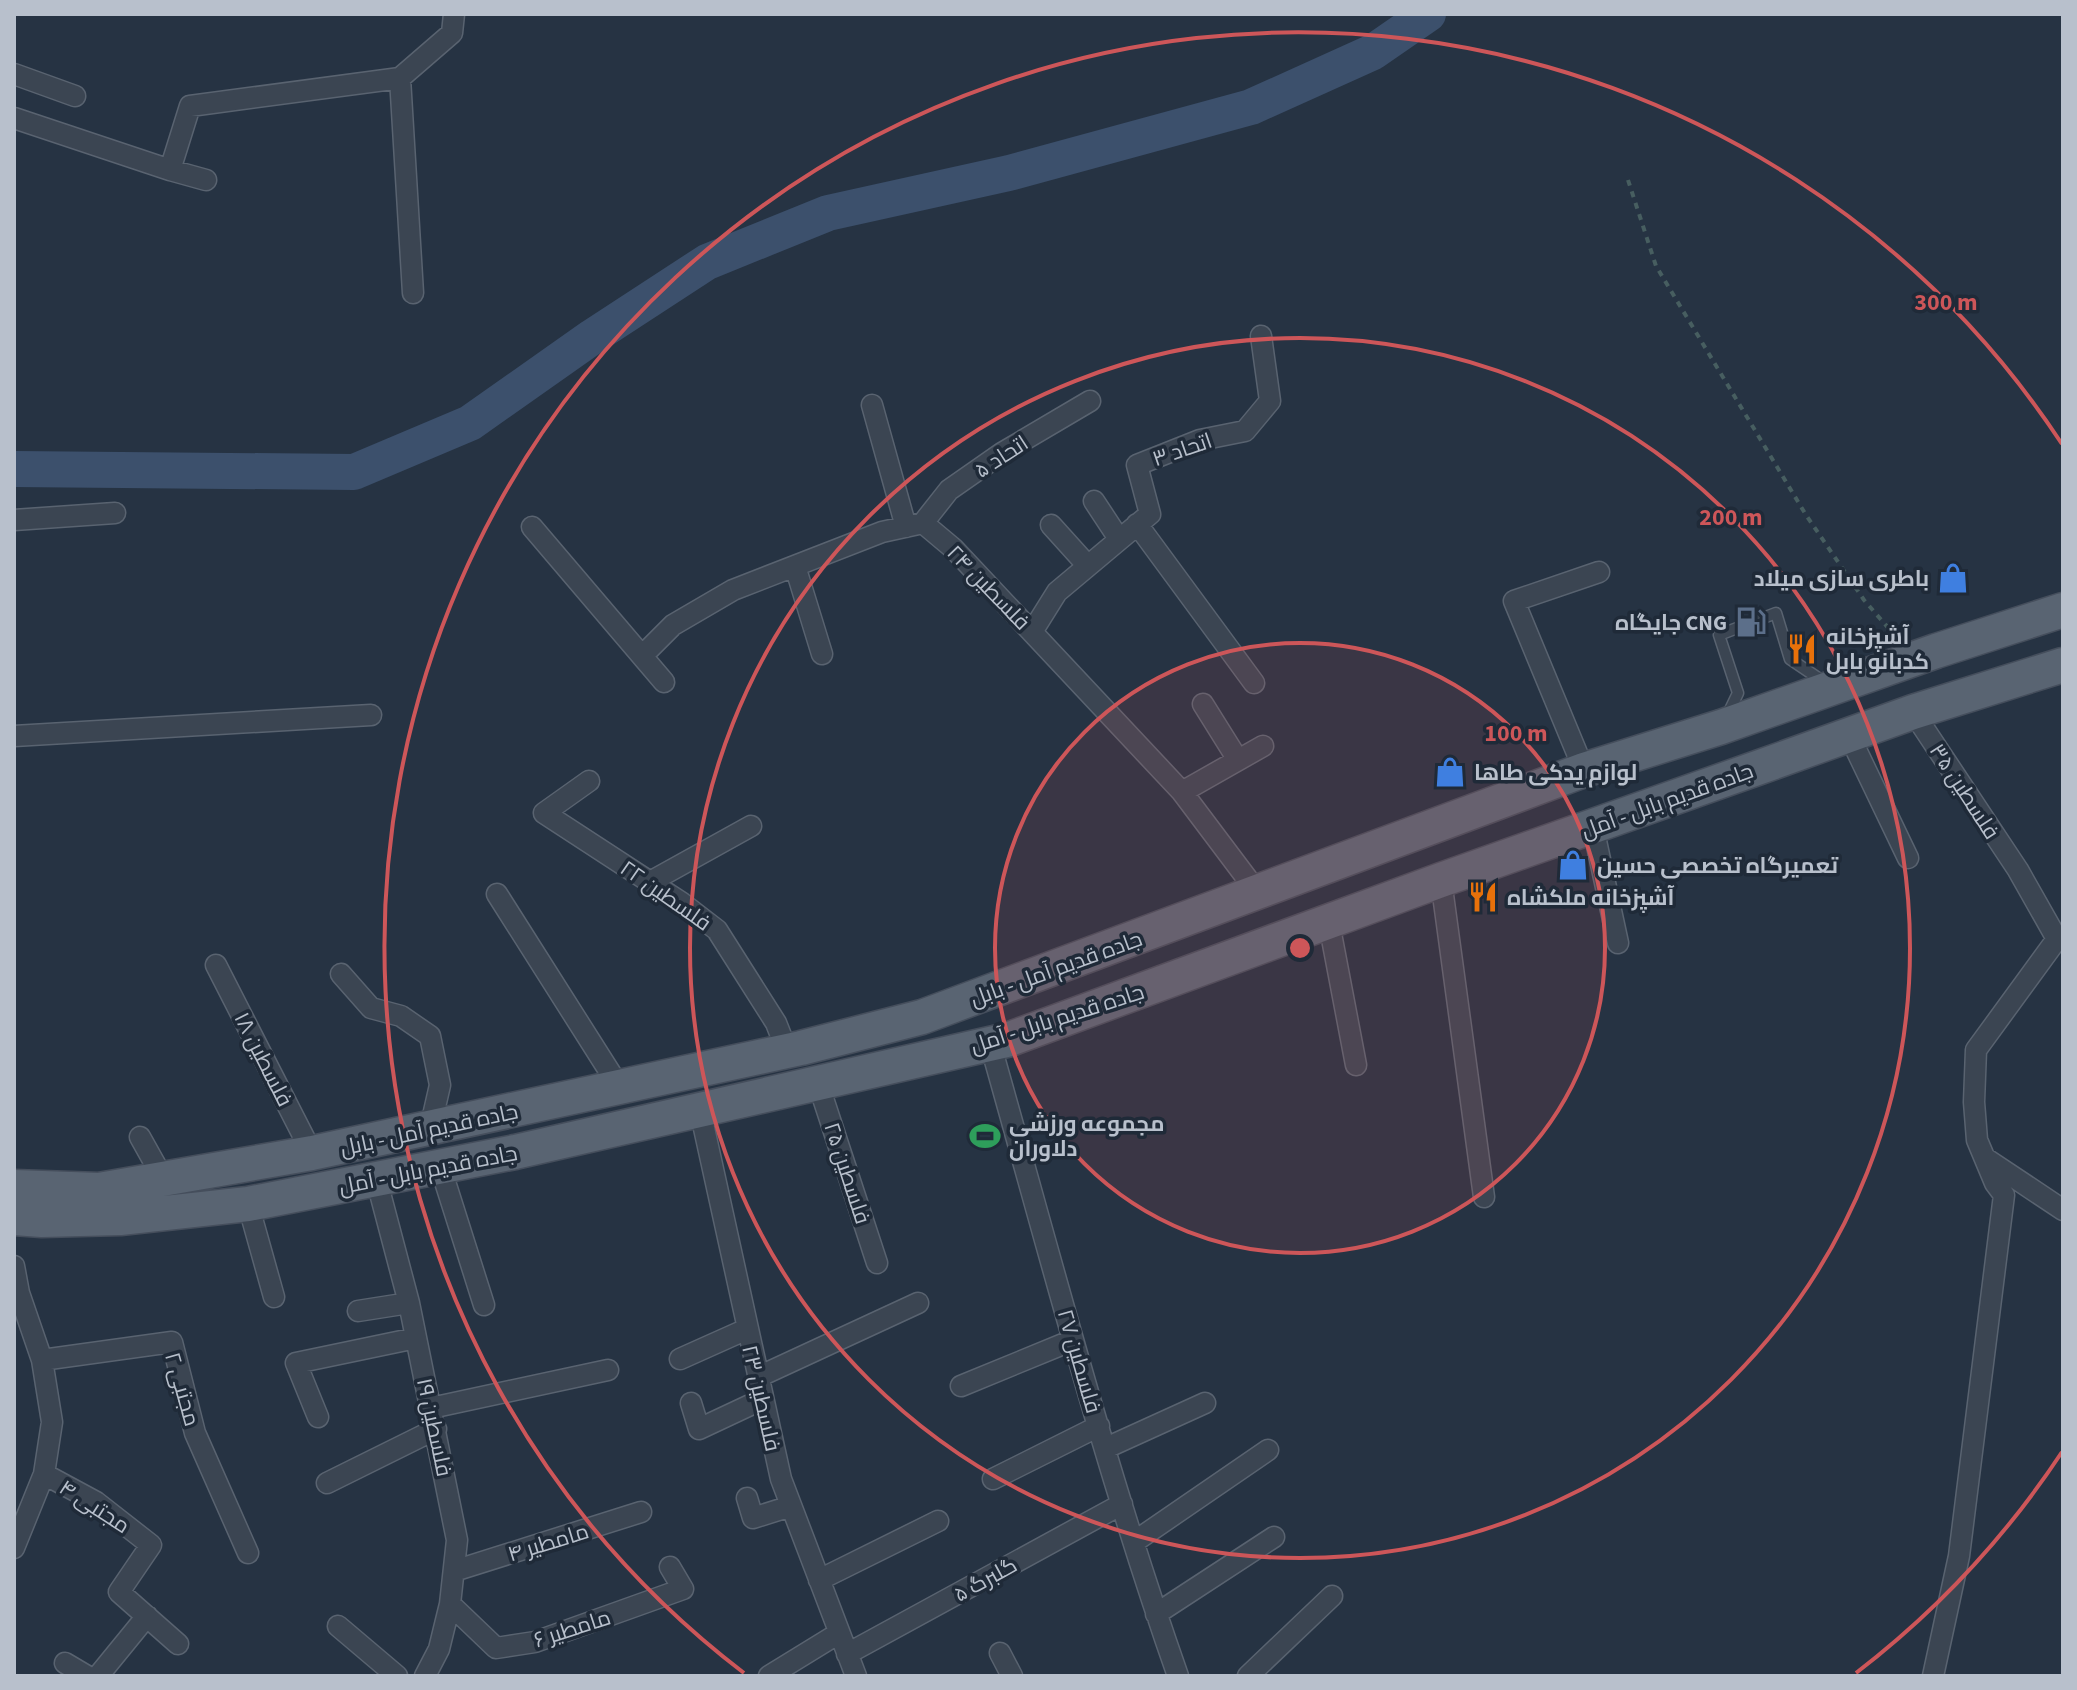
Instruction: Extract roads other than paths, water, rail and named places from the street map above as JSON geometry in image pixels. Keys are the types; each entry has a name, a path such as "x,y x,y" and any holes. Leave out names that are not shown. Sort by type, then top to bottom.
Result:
{"main road":[{"name":"جاده قدیم آمل - بابل","path":"14,1187 99,1190 312,1153 787,1051 922,1017 1584,770 1721,727 1921,656 2063,610"},
{"name":"جاده قدیم بابل - آمل","path":"14,1218 120,1218 248,1204 700,1110 1007,1040 1441,880 1913,712 2063,665"}],"street":[{"path":"170,170 190,106 400,78 452,33 454,14"},
{"path":"14,74 75,96"},
{"path":"400,78 413,293"},
{"path":"14,118 206,180"},
{"name":"اتحاد ۳","path":"1137,524 1150,514 1137,465 1200,440 1245,431 1270,401 1261,336"},
{"name":"اتحاد ۵","path":"915,525 949,490 1002,453 1090,401"},
{"path":"642,656 673,625 733,590 882,532 915,525 872,405"},
{"path":"1094,501 1119,539"},
{"path":"14,520 115,513"},
{"path":"1032,632 1057,592 1137,524 1254,683"},
{"name":"فلسطین ۲۴","path":"915,525 954,549 1182,792 1258,893"},
{"path":"1051,525 1088,566"},
{"path":"532,527 664,682"},
{"path":"795,566 822,654"},
{"path":"1584,770 1514,601 1599,572"},
{"path":"1203,704 1238,760"},
{"name":"فلسطین ۳۵","path":"1913,712 2018,870 2057,939 1976,1050 1974,1102 1977,1140 1985,1158"},
{"path":"14,736 371,715"},
{"path":"1849,735 1908,858"},
{"path":"1182,792 1263,746"},
{"name":"فلسطین ۲۲","path":"589,781 544,813 717,930 776,1023 787,1051"},
{"path":"650,882 751,826"},
{"path":"1593,827 1618,943"},
{"path":"1441,880 1484,1197"},
{"path":"497,894 620,1088"},
{"path":"1329,923 1356,1065"},
{"name":"فلسطین ۱۸","path":"216,965 312,1153"},
{"path":"341,974 371,1008 401,1016 430,1036 440,1085 430,1129"},
{"name":"فلسطین ۲۷","path":"990,1043 1073,1340 1156,1614 1178,1676"},
{"name":"فلسطین ۲۵","path":"818,1083 877,1263"},
{"name":"فلسطین ۲۳","path":"700,1110 781,1479 856,1676"},
{"path":"140,1137 164,1180"},
{"path":"1985,1158 2063,1210"},
{"path":"1933,1676 1959,1556 2004,1195 1995,1183 1985,1158"},
{"path":"440,1166 484,1305"},
{"name":"فلسطین ۱۹","path":"376,1178 409,1303 457,1540 450,1604 439,1649 425,1676"},
{"path":"248,1204 274,1297"},
{"path":"14,1266 19,1293 42,1360 52,1422 44,1474 14,1548"},
{"path":"358,1311 409,1303"},
{"path":"758,1377 918,1303"},
{"path":"680,1359 747,1329"},
{"path":"318,1417 296,1363 416,1338"},
{"path":"14,1342 35,1340"},
{"path":"961,1386 1073,1340"},
{"name":"مجتبی ۲","path":"42,1360 172,1342 195,1433 248,1553"},
{"path":"431,1408 608,1370"},
{"path":"691,1403 699,1429 763,1399"},
{"path":"1106,1448 1205,1403"},
{"path":"993,1479 1099,1426"},
{"path":"327,1483 436,1429"},
{"path":"1134,1542 1268,1450"},
{"name":"مجتبی ۴","path":"44,1474 96,1502 151,1545 119,1592 178,1644"},
{"path":"747,1498 753,1518 791,1506"},
{"name":"گلبرگ ۵","path":"847,1654 1122,1504"},
{"name":"مامطیر ۴","path":"454,1571 641,1512"},
{"path":"819,1580 938,1521"},
{"path":"1156,1614 1274,1537"},
{"name":"مامطیر ۶","path":"450,1604 496,1648 535,1642 683,1589 670,1567"},
{"path":"1248,1676 1332,1596"},
{"path":"98,1676 147,1616"},
{"path":"338,1626 397,1676"},
{"path":"769,1676 839,1633"},
{"path":"1000,1653 1012,1676"},
{"path":"65,1663 87,1676"}],"lane":[{"path":"1721,727 1738,693 1719,635 1776,613 1790,659 1833,687"}],"waterway":[{"path":"14,469 354,472 470,423 592,337 707,262 828,213 1009,173 1251,107 1373,52 1428,14"}],"place":[{"name":"باطری سازی میلاد","path":"1953,578"},
{"name":"جایگاه CNG","path":"1751,622"},
{"name":"آشپزخانه کدبانو بابل","path":"1802,649"},
{"name":"لوازم یدکی طاها","path":"1450,772"},
{"name":"تعمیرگاه تخصصی حسین","path":"1573,865"},
{"name":"آشپزخانه ملکشاه","path":"1483,897"},
{"name":"مجموعه ورزشی دلاوران","path":"985,1136"}]}
